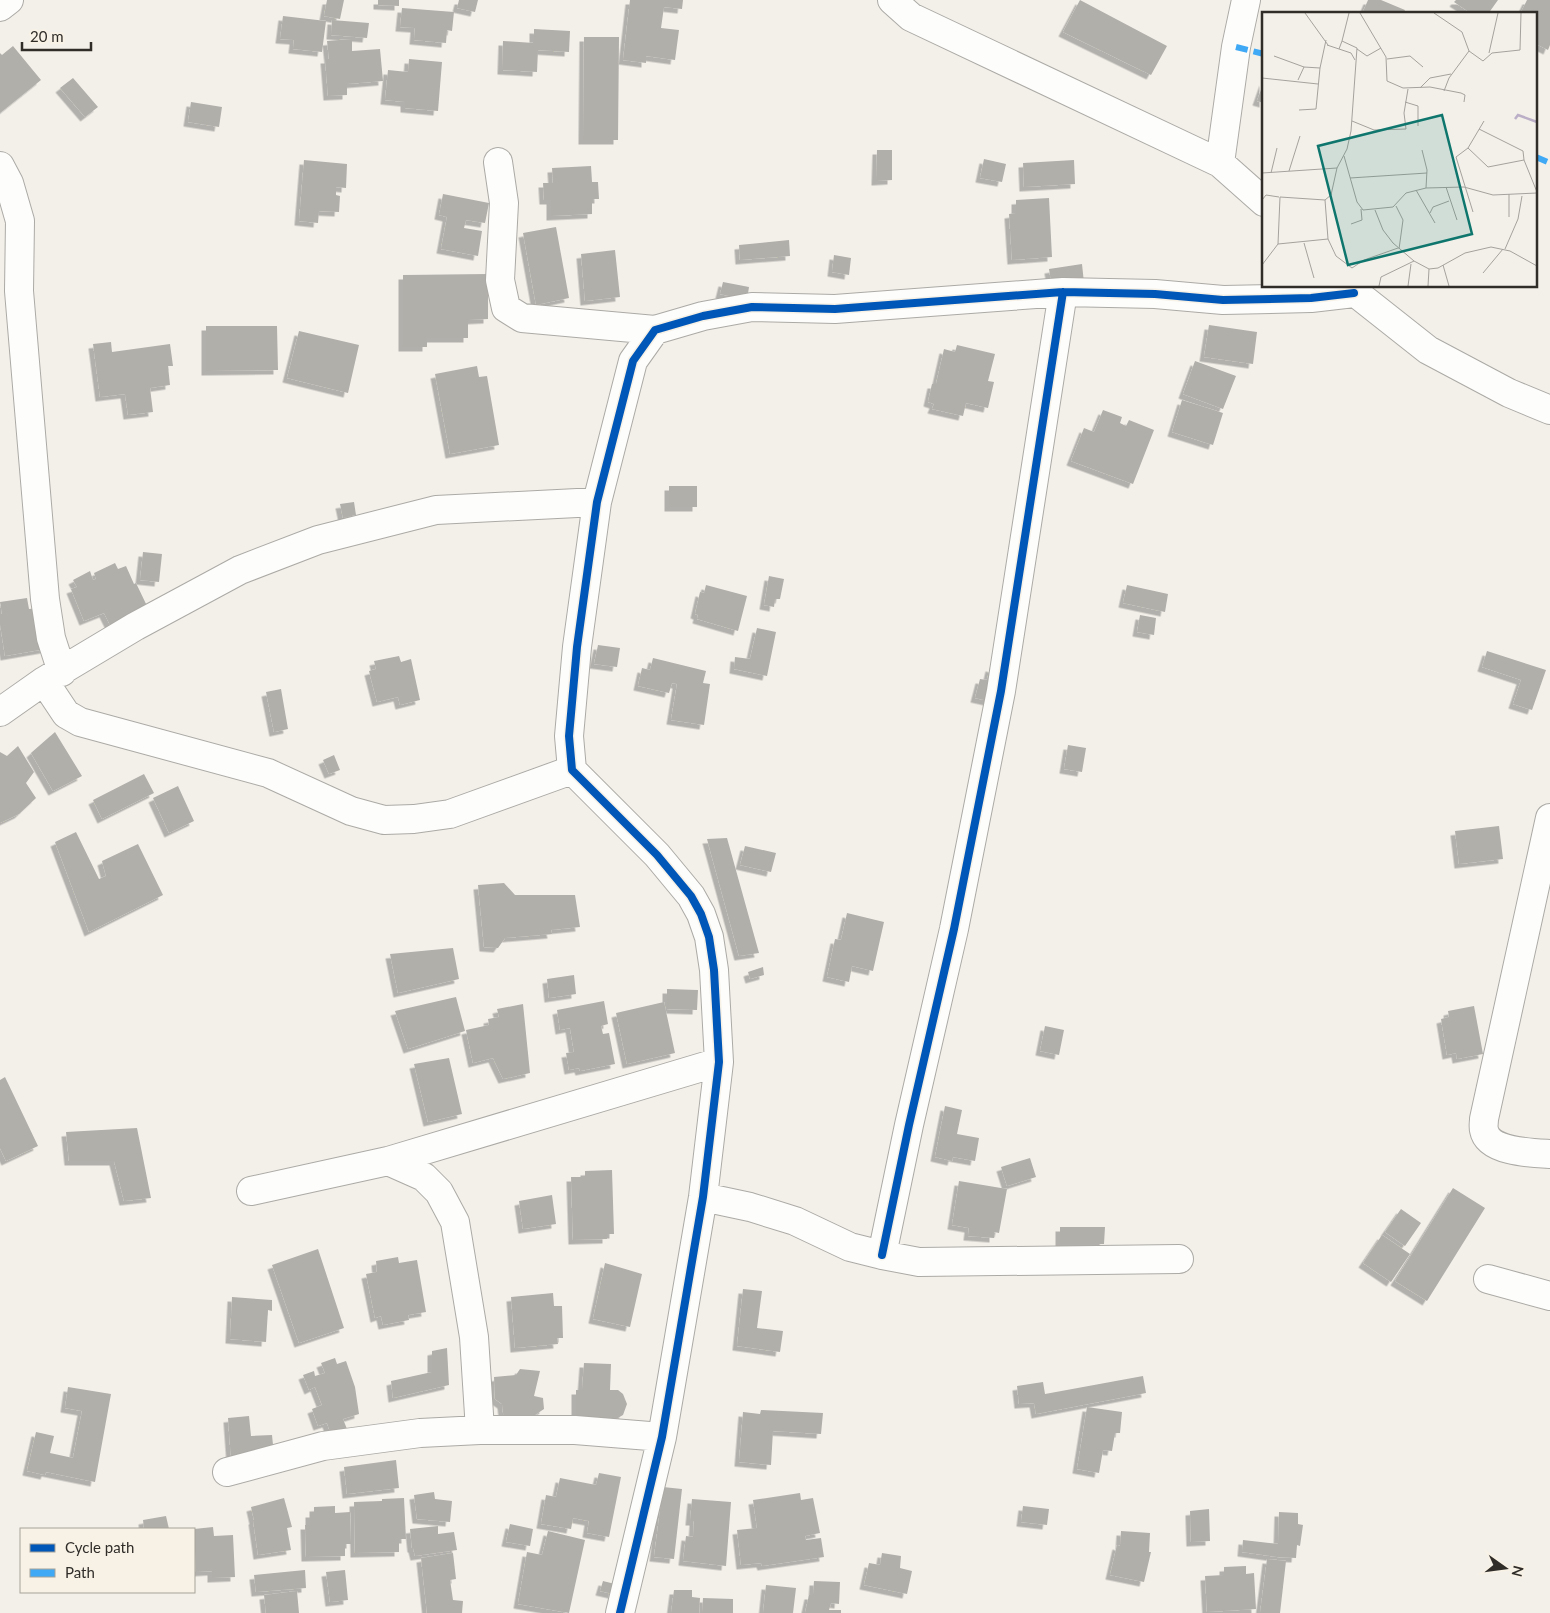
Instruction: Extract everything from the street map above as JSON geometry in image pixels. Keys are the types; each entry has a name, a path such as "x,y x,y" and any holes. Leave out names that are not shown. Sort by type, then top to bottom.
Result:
{"street":[{"path":"0,7 9,0"},
{"path":"892,0 911,16 1220,163 1262,200"},
{"path":"1220,163 1236,47 1246,0"},
{"path":"498,162 504,204 500,280 506,308 522,318 655,330 703,316 752,307 836,308 1063,292 1156,294 1223,300 1311,298 1350,290 1428,350 1509,393 1550,410"},
{"path":"0,166 9,183 20,221 20,291 45,599 51,638 53,677 66,714 80,722 268,773 351,811 384,820 414,819 450,814 572,770"},
{"path":"882,1255 909,1125 954,929 1002,691 1063,292"},
{"path":"620,1613 662,1437 704,1198 719,1062 714,970 709,937 701,914 690,896 657,855 572,770 569,736 577,647 597,502 633,361 655,330"},
{"path":"0,712 136,626 240,570 318,540 436,510 597,502"},
{"path":"1550,818 1486,1109 1484,1132 1490,1141 1499,1146 1515,1151 1550,1154"},
{"path":"251,1191 388,1161 719,1062"},
{"path":"388,1161 424,1177 439,1192 455,1222 474,1337 480,1430"},
{"path":"704,1198 750,1207 795,1221 850,1247 882,1255 928,1262 1179,1259"},
{"path":"1488,1278 1550,1296"},
{"path":"227,1472 323,1446 420,1433 480,1430 575,1430 662,1437"}],"building":[{"path":"327,0 344,0 340,19 324,16"},
{"path":"378,0 399,0 399,6 378,5"},
{"path":"459,0 478,0 475,12 457,8"},
{"path":"630,0 683,0 682,9 664,7 661,28 679,30 675,60 646,56 646,63 623,60"},
{"path":"1080,0 1167,46 1151,75 1063,32"},
{"path":"1368,0 1381,0 1405,10 1404,12 1363,12"},
{"path":"1456,0 1498,0 1489,12 1469,12 1454,2"},
{"path":"1527,0 1550,0 1550,45 1548,50 1538,45 1538,12 1521,12"},
{"path":"402,8 454,12 452,31 447,30 446,43 414,40 415,28 400,27"},
{"path":"283,16 326,21 322,52 293,49 294,40 280,39"},
{"path":"332,20 369,23 367,38 331,35"},
{"path":"534,29 570,31 569,52 538,50 537,72 502,70 503,41 534,43"},
{"path":"584,37 619,37 618,140 583,140"},
{"path":"352,39 352,51 380,49 383,81 347,84 347,95 328,96 325,59 329,59 327,41"},
{"path":"13,46 41,80 0,113 0,53 2,55"},
{"path":"409,59 442,62 438,111 405,108 405,102 385,100 388,70 408,72"},
{"path":"73,78 98,107 85,117 60,88"},
{"path":"1262,87 1262,102 1257,101"},
{"path":"191,102 222,107 219,127 188,122"},
{"path":"877,150 892,150 892,180 876,181"},
{"path":"984,159 1006,164 1002,182 980,178"},
{"path":"304,160 347,164 346,188 336,187 336,195 340,196 339,212 319,211 318,223 299,221"},
{"path":"1074,160 1075,184 1024,187 1023,163"},
{"path":"591,166 592,182 598,182 599,199 592,199 592,214 551,216 551,200 544,200 543,183 553,183 552,168"},
{"path":"443,194 489,203 485,223 466,220 464,228 482,231 478,256 441,249 447,217 439,215"},
{"path":"1049,198 1052,257 1012,260 1009,214 1016,213 1016,200"},
{"path":"556,227 569,298 536,305 523,233"},
{"path":"789,240 790,256 740,260 739,245"},
{"path":"615,250 620,297 585,301 581,254"},
{"path":"834,255 851,258 849,275 832,272"},
{"path":"1082,264 1084,283 1052,287 1049,269"},
{"path":"488,274 488,319 468,320 468,338 427,338 427,347 403,347 403,275"},
{"path":"723,282 749,287 747,300 720,294"},
{"path":"1209,325 1257,332 1253,364 1204,357"},
{"path":"206,326 277,326 278,370 206,371"},
{"path":"299,331 359,345 348,393 287,378"},
{"path":"111,342 112,352 170,344 173,366 168,366 170,385 150,388 153,412 128,415 125,394 100,397 93,344"},
{"path":"957,345 995,354 988,381 994,382 988,408 966,403 963,416 932,409 934,404 928,402 932,384 936,384 944,349 955,352"},
{"path":"1195,361 1236,376 1223,409 1183,394"},
{"path":"477,366 479,377 487,376 499,445 450,454 435,374"},
{"path":"1182,400 1223,413 1213,445 1172,432"},
{"path":"1103,410 1122,417 1120,423 1126,426 1129,420 1154,430 1133,484 1071,461 1084,428 1094,432"},
{"path":"669,486 697,486 697,507 669,507"},
{"path":"354,502 356,515 343,518 340,504"},
{"path":"143,552 162,554 159,582 140,580"},
{"path":"115,563 118,569 126,566 147,606 110,625 104,613 84,621 71,589 77,587 73,580 90,571 93,580 96,579 94,573"},
{"path":"769,576 784,579 780,599 775,599 774,607 764,605"},
{"path":"706,585 747,596 738,631 697,619 698,615 695,614 700,592 704,593"},
{"path":"1127,585 1168,594 1165,612 1123,603"},
{"path":"27,598 29,609 39,608 45,649 5,656 0,624 0,614 2,614 0,602"},
{"path":"1140,615 1156,618 1154,635 1137,632"},
{"path":"757,628 776,632 767,676 734,669 735,657 750,659"},
{"path":"598,645 620,648 617,667 594,664"},
{"path":"1487,651 1546,670 1532,710 1513,704 1521,680 1482,667"},
{"path":"399,656 401,662 411,659 420,700 400,705 398,697 377,702 369,671 376,669 374,661"},
{"path":"653,658 706,671 703,683 710,684 704,725 671,720 677,684 672,683 669,693 638,686 642,668 650,670"},
{"path":"990,667 998,669 993,702 975,698 980,679 987,680"},
{"path":"281,689 288,729 274,732 266,692"},
{"path":"55,732 82,776 53,791 31,753"},
{"path":"1068,745 1086,748 1082,772 1064,769"},
{"path":"18,746 34,772 26,783 36,798 19,814 0,823 0,752 7,756"},
{"path":"334,755 340,770 329,774 323,760"},
{"path":"144,774 154,793 102,819 93,800"},
{"path":"178,786 194,821 169,833 153,798"},
{"path":"1499,826 1503,859 1459,864 1455,831"},
{"path":"76,832 99,879 106,876 102,861 138,844 163,895 89,932 55,842"},
{"path":"727,838 759,953 739,956 707,839"},
{"path":"745,846 776,853 771,872 740,865"},
{"path":"504,883 515,895 575,895 580,927 551,930 552,934 505,938 498,948 484,947 478,885"},
{"path":"847,913 884,922 873,971 852,966 849,982 827,977 835,939 841,940"},
{"path":"453,948 459,979 398,993 390,954"},
{"path":"763,967 764,975 750,979 748,972"},
{"path":"574,975 576,994 549,998 547,979"},
{"path":"667,989 698,990 697,1010 667,1009"},
{"path":"456,997 465,1031 408,1049 395,1011"},
{"path":"604,1001 608,1024 601,1026 603,1034 609,1033 615,1064 580,1071 579,1068 569,1070 566,1053 574,1052 570,1028 560,1030 557,1010"},
{"path":"664,1002 675,1053 627,1064 616,1013"},
{"path":"523,1004 530,1073 503,1079 493,1058 473,1063 466,1030 489,1025 488,1019 499,1017 497,1009"},
{"path":"1474,1006 1483,1054 1457,1059 1456,1053 1447,1055 1441,1019 1449,1017 1448,1011"},
{"path":"1045,1026 1064,1030 1059,1055 1040,1051"},
{"path":"449,1058 462,1114 428,1122 414,1064"},
{"path":"5,1077 38,1146 6,1161 0,1148 0,1080"},
{"path":"945,1106 962,1110 957,1134 979,1138 975,1161 953,1157 952,1161 935,1157"},
{"path":"137,1128 151,1198 124,1201 114,1161 69,1161 66,1132"},
{"path":"1030,1158 1036,1177 1007,1186 1001,1167"},
{"path":"612,1170 614,1234 607,1234 607,1239 573,1240 571,1177 585,1177 585,1171"},
{"path":"959,1181 1007,1189 999,1233 994,1232 994,1238 968,1236 969,1228 952,1225"},
{"path":"1453,1188 1485,1208 1427,1301 1395,1281"},
{"path":"552,1195 556,1224 523,1229 519,1201"},
{"path":"1401,1209 1421,1223 1405,1246 1385,1232"},
{"path":"1060,1227 1105,1227 1104,1244 1060,1244"},
{"path":"1382,1235 1410,1254 1391,1282 1363,1263"},
{"path":"318,1249 344,1328 299,1343 272,1265"},
{"path":"398,1257 399,1263 417,1260 426,1312 408,1315 409,1320 383,1325 381,1316 375,1318 366,1274 377,1272 376,1261"},
{"path":"605,1263 642,1274 630,1327 593,1319"},
{"path":"743,1289 762,1291 757,1328 783,1331 780,1352 737,1346"},
{"path":"553,1293 554,1306 562,1306 563,1338 557,1338 558,1344 515,1348 511,1297"},
{"path":"232,1297 272,1300 272,1311 268,1310 266,1342 230,1339"},
{"path":"447,1348 449,1385 393,1398 391,1381 432,1372 432,1351"},
{"path":"335,1358 337,1364 346,1361 355,1387 359,1414 343,1419 347,1429 331,1435 327,1423 318,1426 312,1409 322,1405 315,1387 309,1390 303,1375 314,1371 315,1376 325,1373 321,1363"},
{"path":"584,1363 611,1364 610,1390 618,1390 623,1394 627,1404 623,1415 616,1419 616,1425 576,1423 576,1390 582,1390"},
{"path":"520,1369 540,1371 534,1396 543,1398 544,1409 526,1421 504,1421 502,1404 495,1399 494,1377 516,1375"},
{"path":"1143,1376 1146,1393 1036,1414 1034,1403 1019,1404 1017,1386 1043,1382 1045,1394"},
{"path":"68,1387 111,1394 95,1482 46,1472 45,1475 27,1471 36,1432 54,1436 50,1453 73,1458 82,1411 65,1408"},
{"path":"1087,1407 1122,1412 1120,1433 1115,1433 1112,1451 1103,1450 1099,1473 1077,1469"},
{"path":"761,1410 823,1413 821,1434 773,1431 771,1465 739,1462 743,1412 760,1414"},
{"path":"249,1416 251,1436 272,1435 274,1455 231,1459 228,1418"},
{"path":"396,1460 399,1488 347,1494 344,1467"},
{"path":"599,1473 621,1477 609,1537 587,1533 589,1521 573,1518 571,1529 541,1524 546,1495 556,1497 560,1478 596,1485"},
{"path":"663,1487 682,1489 674,1559 654,1557"},
{"path":"434,1492 435,1499 452,1501 450,1522 417,1519 414,1495"},
{"path":"800,1493 801,1500 813,1498 820,1533 805,1536 806,1540 821,1538 824,1557 762,1566 761,1563 741,1565 737,1530 757,1528 753,1500"},
{"path":"284,1498 292,1527 287,1528 291,1550 258,1555 251,1507"},
{"path":"404,1498 406,1539 399,1539 399,1552 355,1553 354,1502"},
{"path":"692,1499 731,1502 726,1566 683,1561 686,1536 693,1537 694,1521 690,1521"},
{"path":"335,1506 335,1513 350,1512 351,1544 345,1544 345,1556 306,1557 305,1525 310,1525 310,1513 314,1513 314,1507"},
{"path":"1023,1506 1049,1509 1047,1525 1021,1522"},
{"path":"1209,1509 1210,1541 1191,1542 1190,1511"},
{"path":"1279,1512 1298,1513 1298,1524 1303,1525 1300,1546 1297,1545 1296,1558 1242,1552 1243,1540 1278,1544"},
{"path":"166,1516 169,1528 144,1528 143,1520"},
{"path":"510,1524 533,1529 530,1546 506,1542"},
{"path":"438,1526 438,1534 454,1532 457,1550 415,1556 410,1529"},
{"path":"213,1527 214,1536 233,1535 235,1577 212,1578 212,1571 196,1572 195,1529"},
{"path":"548,1531 585,1540 569,1613 518,1604 527,1552 542,1555"},
{"path":"1121,1531 1150,1533 1149,1552 1151,1552 1144,1582 1110,1575 1117,1545 1120,1546"},
{"path":"453,1553 456,1579 450,1580 453,1600 463,1601 462,1613 427,1613 421,1558"},
{"path":"882,1553 901,1556 900,1568 912,1571 907,1594 864,1585 869,1563 880,1565"},
{"path":"1267,1559 1286,1561 1280,1613 1260,1613"},
{"path":"1246,1566 1246,1574 1254,1573 1256,1609 1207,1612 1205,1576 1224,1575 1224,1567"},
{"path":"305,1570 306,1588 256,1592 254,1575"},
{"path":"345,1570 348,1600 330,1602 326,1572"},
{"path":"603,1581 615,1584 613,1594 600,1591"},
{"path":"814,1581 840,1582 839,1604 831,1603 829,1610 841,1610 841,1613 805,1613 809,1595 813,1595"},
{"path":"766,1585 796,1588 793,1613 763,1613"},
{"path":"674,1590 692,1590 692,1597 700,1598 699,1613 671,1613"},
{"path":"297,1591 299,1613 266,1613 264,1595"},
{"path":"703,1598 733,1599 733,1613 702,1613"}],"marked path":[{"path":"1236,47 1262,54"},
{"path":"1538,158 1550,163"}],"cycle path":[{"path":"882,1255 909,1125 954,929 1001,691 1063,292"},
{"path":"620,1613 662,1437 703,1197 719,1062 714,970 709,937 701,914 691,896 657,855 572,770 569,736 577,647 597,502 633,361 655,330 703,316 752,307 835,309 1063,292 1155,294 1223,300 1311,298 1354,293"}]}
